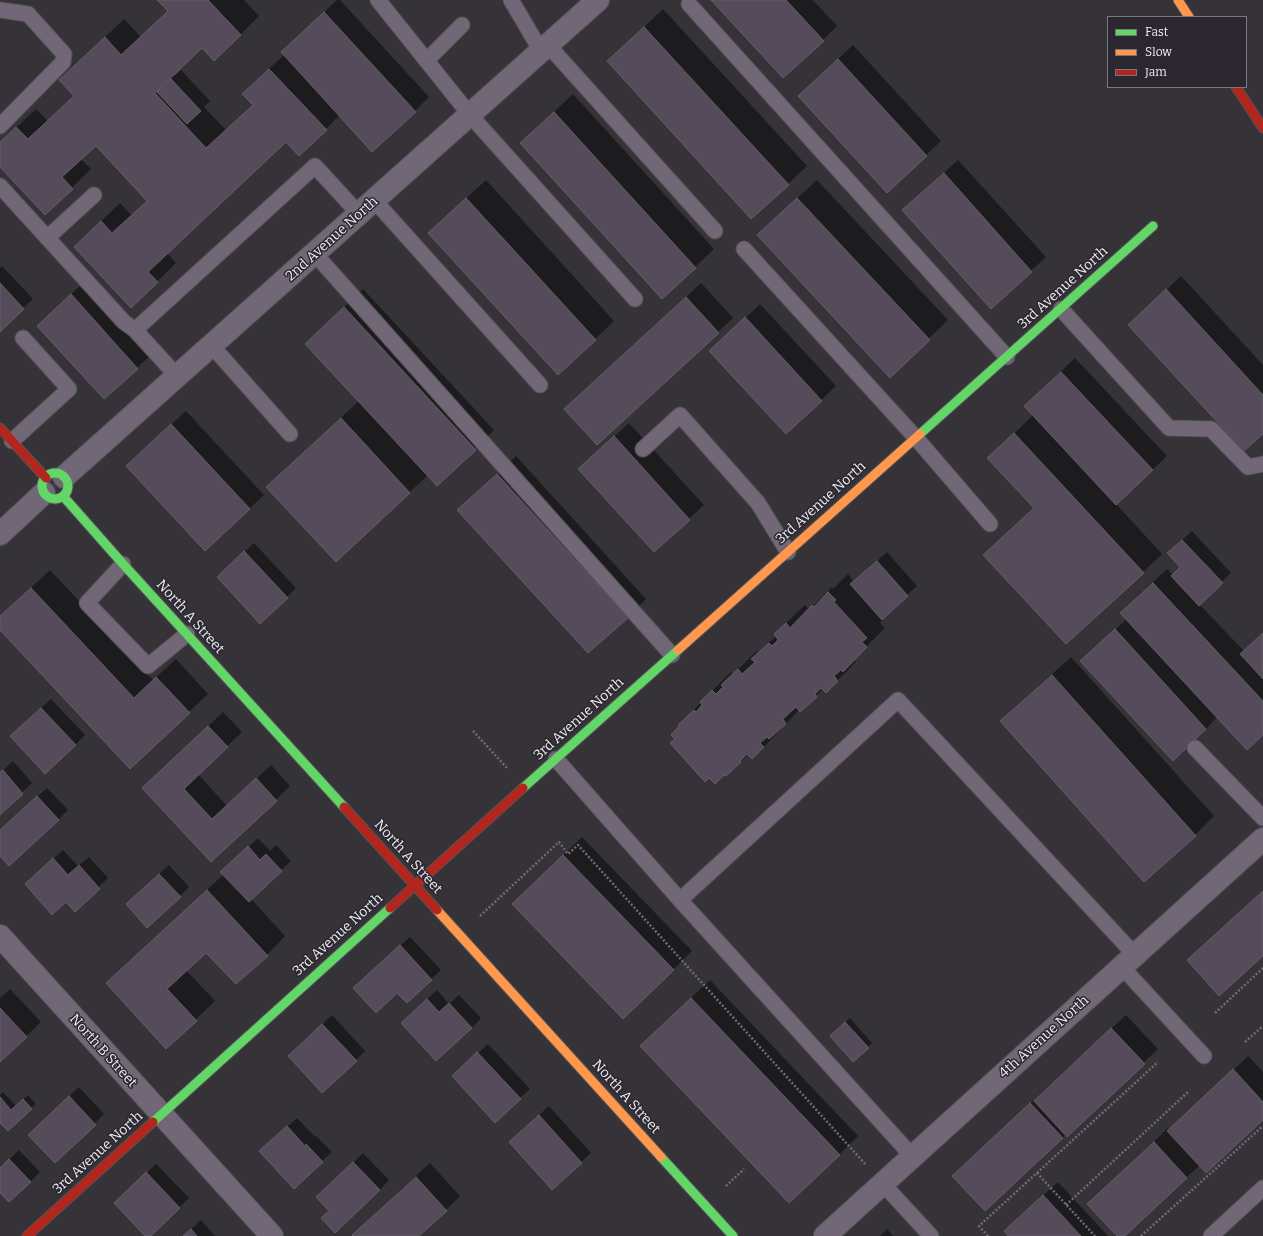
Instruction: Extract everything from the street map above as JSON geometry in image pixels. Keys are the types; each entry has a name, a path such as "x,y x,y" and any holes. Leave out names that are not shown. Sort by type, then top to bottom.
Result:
{"main road":[{"path":"1178,0 1188,16"},
{"path":"1237,88 1263,128"},
{"name":"3rd Avenue North","path":"27,1236 414,885 1153,226"},
{"name":"North A Street","path":"0,428 733,1236"}],"street":[{"name":"2nd Avenue North","path":"0,534 178,377 598,0"},
{"name":"4th Avenue North","path":"825,1236 877,1177 913,1157 1263,839"},
{"name":"North B Street","path":"0,936 272,1236"}],"lane":[{"path":"378,0 470,114 635,299"},
{"path":"511,0 544,48 715,231"},
{"path":"689,4 1007,357"},
{"path":"0,10 28,14 64,54 63,62 0,126"},
{"path":"427,60 462,26"},
{"path":"135,330 315,166 367,207 540,384"},
{"path":"0,186 124,322 135,330 178,377"},
{"path":"47,238 94,195"},
{"path":"744,249 916,438 990,524"},
{"path":"315,254 672,655"},
{"path":"1061,309 1169,428 1211,429 1248,467 1263,464"},
{"path":"12,441 69,389 23,338"},
{"path":"212,346 290,434"},
{"path":"643,449 680,415 758,503 788,552"},
{"path":"122,564 88,603 148,666 187,634"},
{"path":"680,900 898,700 1128,961 1204,1056"},
{"path":"1195,748 1263,818"},
{"path":"556,758 680,900 913,1157"},
{"path":"877,1177 931,1236"},
{"path":"1212,1236 1263,1188"}],"path":[{"path":"473,731 511,772"},
{"path":"480,916 558,842 568,854 578,845 877,1177"},
{"path":"1215,1013 1263,968"},
{"path":"1245,1042 1263,1026"},
{"path":"988,1236 978,1226 1158,1062"},
{"path":"1066,1205 1188,1092"},
{"path":"1141,1236 1263,1126"},
{"path":"726,1186 744,1169"},
{"path":"1037,1172 1095,1236"}],"building":[{"path":"157,0 208,0 241,35 214,61 202,48 155,93 206,148 253,105 242,94 269,69 327,130 299,156 286,142 148,272 158,282 131,308 74,247 101,221 112,233 147,201 96,146 62,177 73,189 45,215 0,167 0,142 16,127 28,139 74,96 59,80 105,37 121,55 168,11"},
{"path":"711,0 786,0 824,41 783,78"},
{"path":"324,12 416,112 372,152 281,52"},
{"path":"644,27 789,185 751,219 607,61"},
{"path":"838,59 927,156 887,193 798,96"},
{"path":"171,79 201,111 187,124 157,92"},
{"path":"554,112 696,268 662,299 520,143"},
{"path":"944,173 1032,272 991,309 902,210"},
{"path":"466,198 596,340 558,375 428,233"},
{"path":"797,198 930,340 890,378 757,235"},
{"path":"0,283 24,309 0,332"},
{"path":"1166,289 1263,395 1263,434 1244,451 1128,325"},
{"path":"71,294 138,369 104,399 37,326"},
{"path":"686,297 719,333 597,445 564,409"},
{"path":"344,307 476,450 437,486 305,344"},
{"path":"745,317 822,401 786,434 709,351"},
{"path":"1061,372 1153,470 1116,505 1024,406"},
{"path":"341,418 410,493 336,562 266,487"},
{"path":"171,424 250,509 205,551 126,466"},
{"path":"1014,433 1144,573 1066,644 983,555 1034,508 987,458"},
{"path":"614,436 690,520 654,552 578,469"},
{"path":"497,474 628,618 588,653 457,510"},
{"path":"1182,540 1223,583 1199,606 1171,576 1180,567 1167,553"},
{"path":"244,551 288,598 260,624 217,577"},
{"path":"877,561 908,596 882,620 850,584"},
{"path":"1153,583 1263,701 1263,735 1247,750 1120,613"},
{"path":"31,588 134,698 156,677 190,713 130,769 0,630 0,616"},
{"path":"828,592 836,600 834,602 867,638 862,642 867,647 843,672 841,670 834,676 838,681 826,693 821,688 815,694 817,697 800,712 796,707 783,719 786,724 769,739 767,737 760,743 764,747 752,759 747,754 740,761 741,762 715,784 709,778 705,782 670,743 675,739 671,735 679,726 678,725 694,710 696,712 702,705 700,702 712,690 716,694 723,687 721,685 738,669 742,674 755,662 751,659 769,643 772,646 778,640 774,634 786,623 790,628 812,605 814,607"},
{"path":"1115,629 1206,729 1173,761 1080,661"},
{"path":"1263,633 1263,679 1240,654"},
{"path":"1052,675 1196,836 1144,882 1000,721"},
{"path":"41,708 76,745 45,774 10,736"},
{"path":"208,726 228,747 184,789 212,819 256,778 277,801 211,862 142,788"},
{"path":"3,770 23,794 0,815 0,772"},
{"path":"37,796 59,820 9,866 0,856 0,830"},
{"path":"248,846 260,860 266,854 282,871 249,902 220,872"},
{"path":"563,855 674,970 623,1019 512,904"},
{"path":"53,858 68,875 79,865 100,889 75,912 66,902 52,915 25,884"},
{"path":"159,874 181,897 147,928 126,904"},
{"path":"207,890 268,956 236,984 206,953 167,989 197,1021 166,1049 106,983"},
{"path":"1263,891 1263,956 1219,996 1187,960"},
{"path":"400,945 432,980 407,1003 397,993 376,1013 353,988"},
{"path":"691,998 840,1155 789,1203 640,1046"},
{"path":"427,999 439,1012 449,1003 472,1028 436,1061 401,1023"},
{"path":"0,1008 27,1037 0,1062"},
{"path":"845,1022 869,1048 853,1062 830,1036"},
{"path":"322,1024 357,1061 322,1093 288,1056"},
{"path":"1111,1028 1145,1064 1067,1137 1034,1101"},
{"path":"477,1052 521,1099 495,1123 452,1076"},
{"path":"1233,1069 1263,1102 1263,1120 1206,1173 1167,1131"},
{"path":"69,1096 96,1125 55,1163 28,1135"},
{"path":"0,1097 11,1110 23,1099 32,1109 8,1131 0,1123"},
{"path":"1030,1103 1063,1138 985,1211 952,1176"},
{"path":"539,1115 582,1163 552,1190 509,1142"},
{"path":"287,1126 305,1146 306,1144 323,1162 294,1189 259,1151"},
{"path":"1154,1142 1187,1178 1125,1236 1117,1236 1087,1204"},
{"path":"9,1159 31,1182 9,1202 0,1193 0,1168"},
{"path":"353,1162 380,1190 335,1233 321,1218 329,1211 316,1197"},
{"path":"146,1172 180,1208 151,1236 145,1236 114,1203"},
{"path":"416,1177 447,1211 419,1236 352,1235"},
{"path":"1043,1195 1081,1236 1008,1236 1004,1231"},
{"path":"191,1229 197,1236 183,1236"}],"traffic: fast":[{"path":"920,434 1153,226"},
{"path":"55,473 64,477 68,486 64,495 55,499 46,495 42,486 46,477 55,473"},
{"path":"63,496 344,807"},
{"path":"523,788 678,650"},
{"path":"153,1122 390,908"},
{"path":"661,1157 733,1236"}],"traffic: slow":[{"path":"1178,0 1188,16"},
{"path":"678,650 920,434"},
{"path":"437,910 661,1157"}],"traffic: jam":[{"path":"1237,88 1263,128"},
{"path":"0,428 46,478"},
{"path":"390,908 523,788"},
{"path":"344,807 437,910"},
{"path":"27,1236 153,1122"}]}
